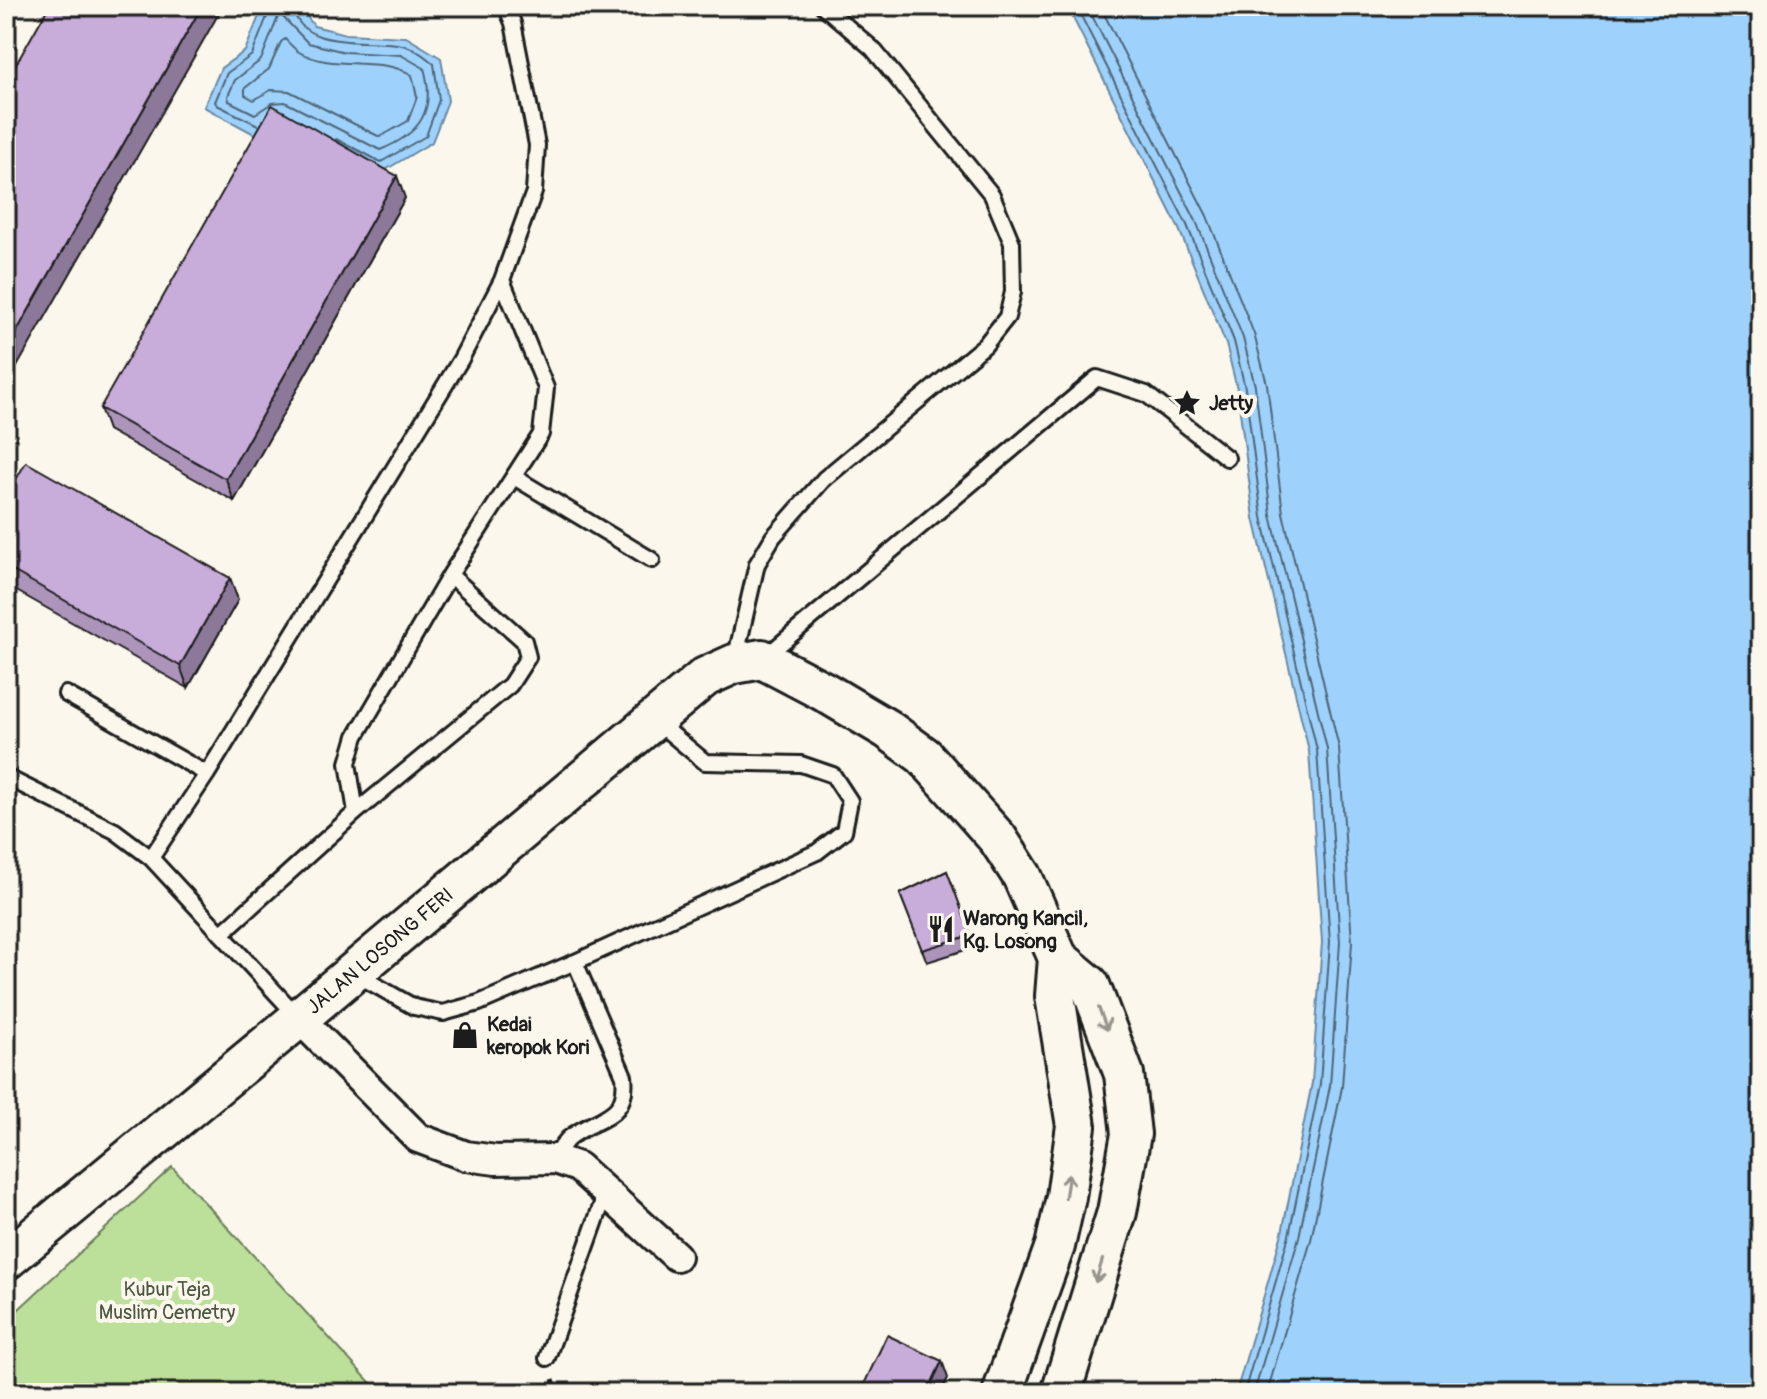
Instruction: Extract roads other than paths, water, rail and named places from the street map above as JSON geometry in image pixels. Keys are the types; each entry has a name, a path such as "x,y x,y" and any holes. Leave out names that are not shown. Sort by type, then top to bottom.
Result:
{"street":[{"name":"JALAN LOSONG FERI","path":"6,1260 354,973 705,677 748,662"},
{"path":"748,662 836,698 924,756 998,839 1022,876 1058,958 1090,985 1124,1074 1131,1134 1117,1212 1061,1393"},
{"path":"1002,1393 1055,1246 1076,1126 1055,996 1058,958"},
{"path":"299,1018 418,1138 466,1156 496,1160 555,1159 578,1167 676,1256"}],"lane":[{"path":"151,858 207,774 461,359 502,280 534,192 537,145 513,23 506,6"},
{"path":"748,662 757,564 773,537 824,479 985,345 1007,317 1013,292 1012,243 992,195 873,49 823,6"},
{"path":"356,812 348,763 356,736 450,575 541,434 546,388 502,280"},
{"path":"748,662 1097,378 1146,394 1227,458"},
{"path":"514,477 652,560"},
{"path":"221,934 356,812 510,685 528,657 524,641 450,575"},
{"path":"66,694 207,774"},
{"path":"354,973 414,1007 443,1013 479,1003 817,852 844,831 850,801 833,775 801,764 705,762 654,720"},
{"path":"6,777 115,831 151,858 299,1018"},
{"path":"555,1159 567,1139 621,1107 626,1093 624,1076 575,962"},
{"path":"547,1358 606,1192"}],"water":[{"path":"257,6 299,6 314,26 346,34 406,37 441,58 448,101 432,142 382,172 258,136 204,107 221,68 245,51 261,11"},
{"path":"1067,6 1761,6 1761,1393 1236,1393 1282,1233 1312,1083 1322,942 1309,751 1254,518 1237,389 1226,344 1179,229"}],"place":[{"name":"Jetty","path":"1187,403"},
{"name":"Warong Kancil, Kg. Losong","path":"941,929"},
{"name":"Kedai keropok Kori","path":"465,1035"}],"park label":[{"name":"Kubur Teja Muslim Cemetry","path":"167,1300"}]}
